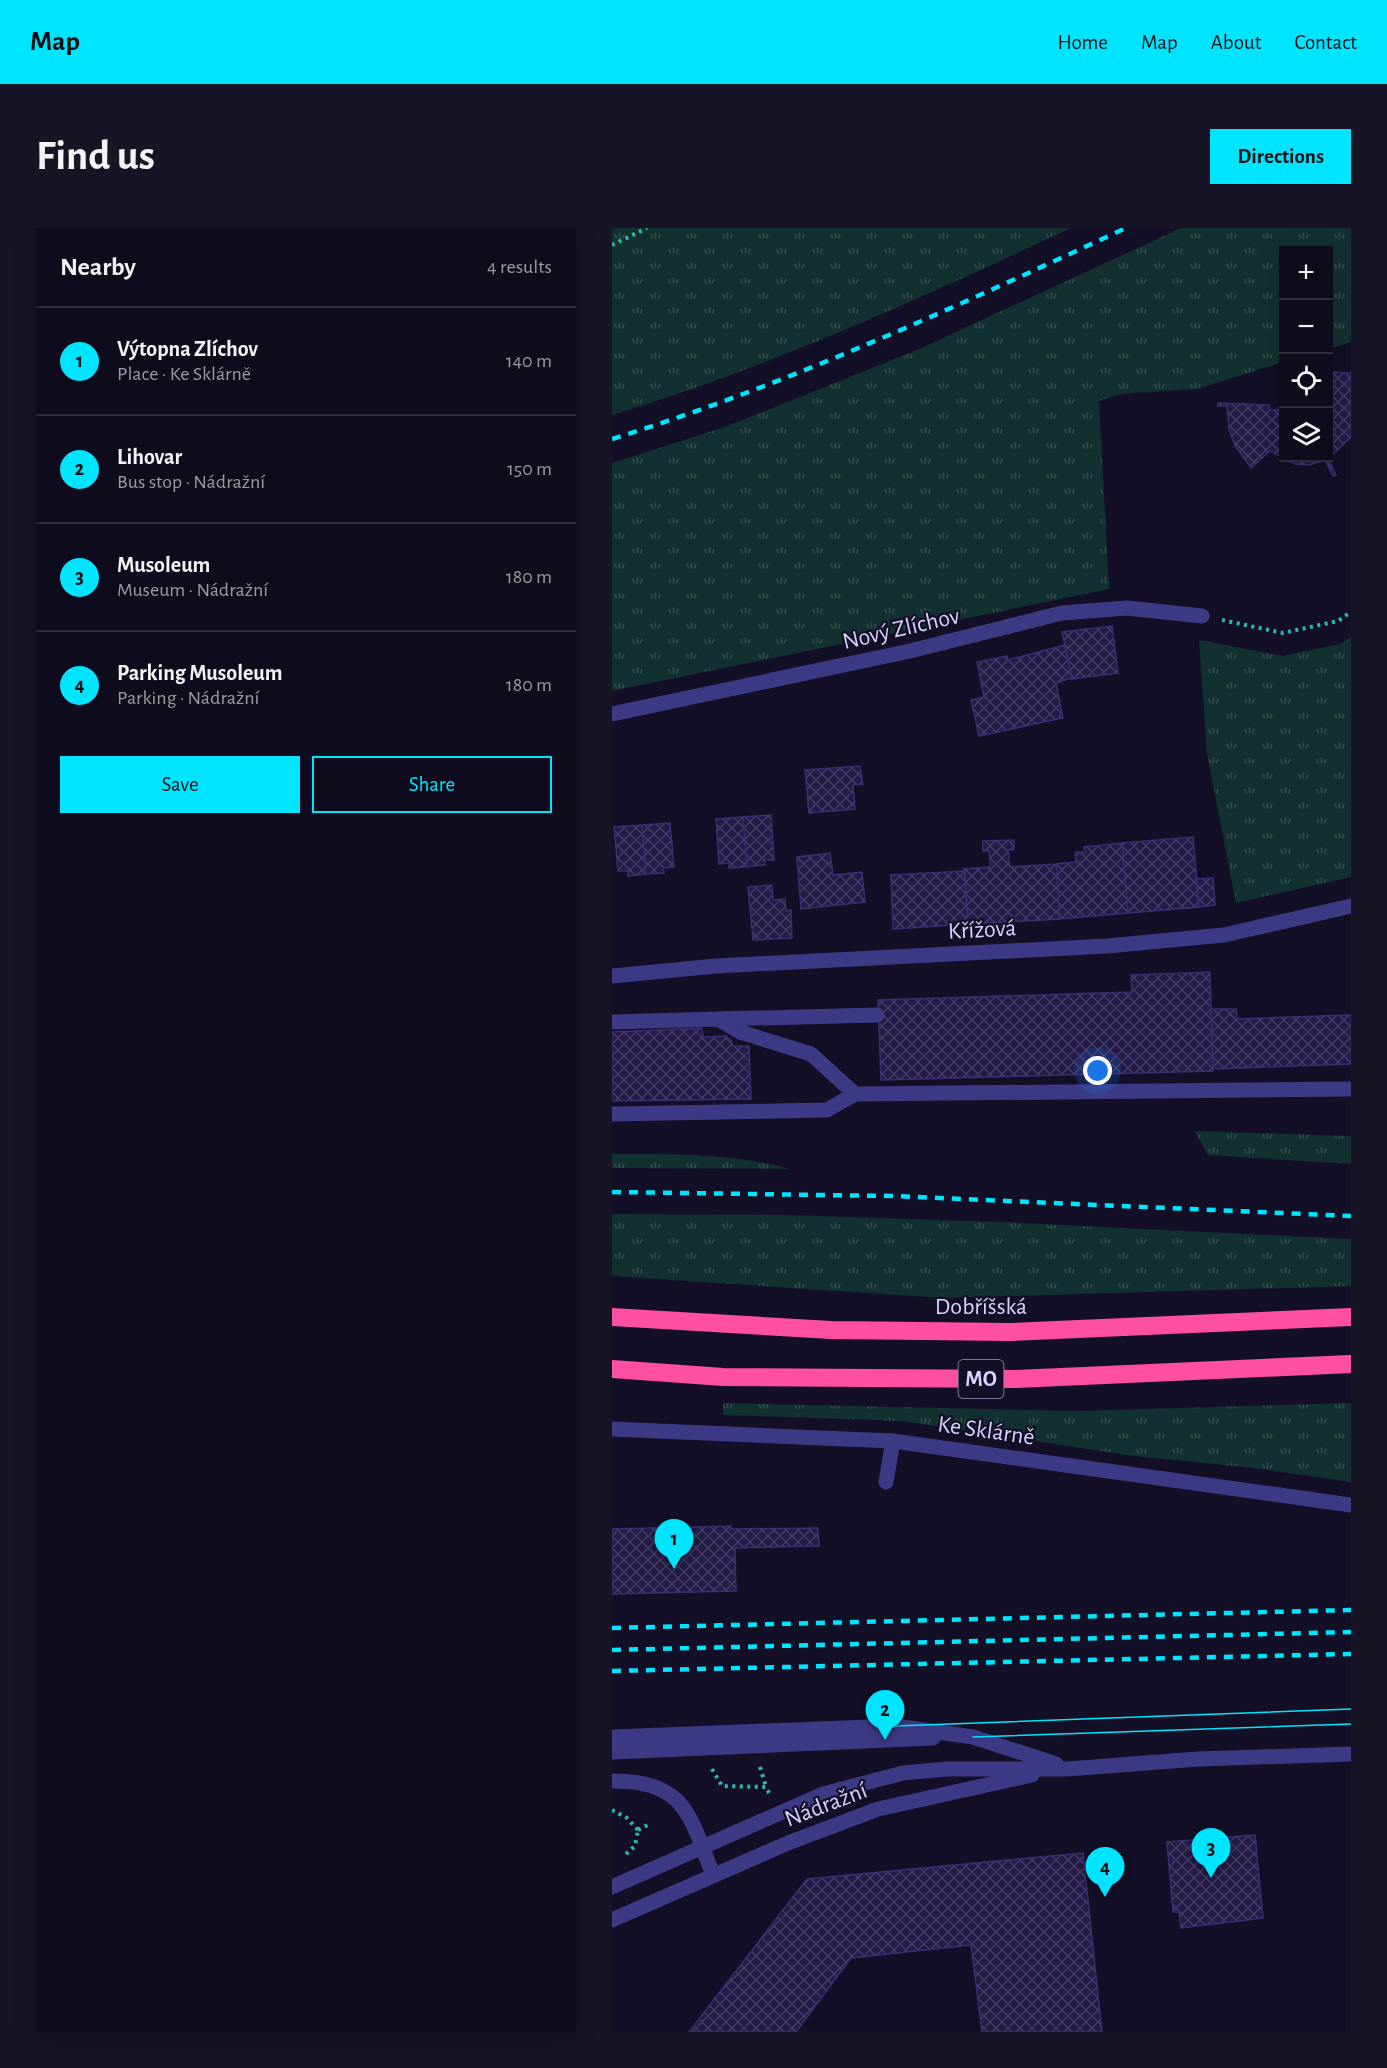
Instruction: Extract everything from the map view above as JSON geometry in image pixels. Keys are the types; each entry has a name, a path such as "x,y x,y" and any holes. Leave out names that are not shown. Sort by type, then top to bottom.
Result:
{"highway":[{"name":"Dobříšská","path":"612,1317 775,1328 1012,1332 1351,1317"},
{"name":"MO","path":"612,1369 723,1377 1016,1379 1351,1364"}],"street":[{"name":"Nový Zlíchov","path":"612,714 910,651 1062,613 1127,608 1202,616"},
{"name":"Křížová","path":"612,976 716,966 1107,946 1224,935 1351,906"},
{"path":"612,1022 877,1015"},
{"path":"718,1019 740,1032 812,1054 855,1094"},
{"path":"612,1114 827,1110 855,1094 1351,1089"},
{"name":"Ke Sklárně","path":"612,1429 893,1441 1351,1505"},
{"path":"886,1482 893,1441"},
{"path":"612,1737 895,1726 973,1737 1067,1769"},
{"path":"612,1752 973,1737"},
{"name":"Nádražní","path":"612,1887 823,1794 903,1773 947,1769 1067,1769 1198,1759 1351,1754"},
{"name":"Nádražní","path":"612,1920 713,1875 878,1809 945,1792 1067,1769"},
{"path":"612,1781 656,1787 674,1796 688,1815 713,1875"}],"path":[{"path":"612,245 647,228"},
{"path":"1202,616 1283,633 1338,621 1351,612"},
{"path":"709,1761 720,1787 766,1786 771,1801"},
{"path":"612,1810 627,1818 638,1830"},
{"path":"638,1830 648,1825"},
{"path":"623,1856 635,1846 638,1830"}],"green space":[{"path":"612,228 1071,228 845,330 730,375 612,415"},
{"path":"1181,228 1351,228 1351,342 1333,348 1333,246 1279,246 1279,363 1197,389 1120,394 1099,401 1109,589 612,691 612,463 725,427 917,350"},
{"path":"1351,637 1351,877 1236,903 1207,754 1199,640 1283,656 1340,644"},
{"path":"1195,1131 1351,1136 1351,1164 1208,1155"},
{"path":"612,1154 724,1157 790,1169 612,1168"},
{"path":"612,1214 788,1215 1001,1222 1351,1239 1351,1286 944,1298 612,1276"},
{"path":"723,1403 1076,1411 1351,1403 1351,1482 1254,1468 1134,1456 902,1421 723,1415"}],"building":[{"path":"1333,372 1351,373 1351,437 1333,454"},
{"path":"1218,403 1269,405 1269,410 1279,408 1279,456 1270,451 1251,468 1235,446 1229,429 1227,406 1218,406"},
{"path":"1291,462 1319,462 1309,465"},
{"path":"1326,462 1330,462 1336,475 1333,476"},
{"path":"1112,626 1118,673 1072,679 1062,632"},
{"path":"1065,645 1072,678 1056,683 1063,718 979,736 971,700 984,697 977,662 1007,656 1008,660"},
{"path":"860,766 863,784 853,785 855,809 809,813 805,770"},
{"path":"771,815 774,860 765,860 765,865 747,867 743,817"},
{"path":"743,817 747,867 729,868 729,863 719,864 716,819"},
{"path":"670,823 674,867 663,868 664,873 646,874 642,825"},
{"path":"642,825 646,874 628,876 628,871 618,871 614,827"},
{"path":"1193,837 1199,907 1128,913 1122,843"},
{"path":"1014,840 1014,850 1008,850 1010,867 1056,864 1060,919 968,924 964,869 990,867 989,851 983,851 983,841"},
{"path":"1122,843 1128,913 1060,919 1056,864 1076,862 1075,852 1085,852 1084,847"},
{"path":"830,853 833,875 862,872 865,902 801,909 797,857"},
{"path":"965,871 968,924 893,929 891,875"},
{"path":"1213,878 1215,905 1199,907 1196,879"},
{"path":"772,885 773,900 785,899 786,911 791,910 792,938 753,940 748,887"},
{"path":"1210,972 1213,1071 881,1080 878,1000 1132,992 1131,975"},
{"path":"1211,1009 1236,1009 1237,1019 1351,1015 1351,1064 1213,1069"},
{"path":"702,1028 703,1037 726,1036 732,1041 732,1046 749,1046 751,1099 612,1101 612,1032"},
{"path":"731,1526 731,1529 818,1528 819,1546 735,1548 736,1591 612,1594 612,1529"},
{"path":"1255,1835 1263,1918 1181,1928 1179,1912 1173,1912 1167,1842"},
{"path":"1083,1853 1102,2032 982,2032 971,1945 851,1958 796,2032 689,2032 807,1879"}],"tram line":[{"path":"895,1726 1351,1709"},
{"path":"973,1737 1351,1724"}],"railway":[{"path":"612,439 744,394 808,369 936,315 1126,228"},
{"path":"612,1192 893,1196 1351,1216"},
{"path":"612,1628 1351,1610"},
{"path":"612,1650 1351,1632"},
{"path":"612,1671 1351,1654"}],"place":[{"name":"Výtopna Zlíchov","path":"674,1569"},
{"name":"Lihovar","path":"885,1740"},
{"name":"Musoleum","path":"1211,1878"},
{"name":"Parking Musoleum","path":"1105,1897"}]}
